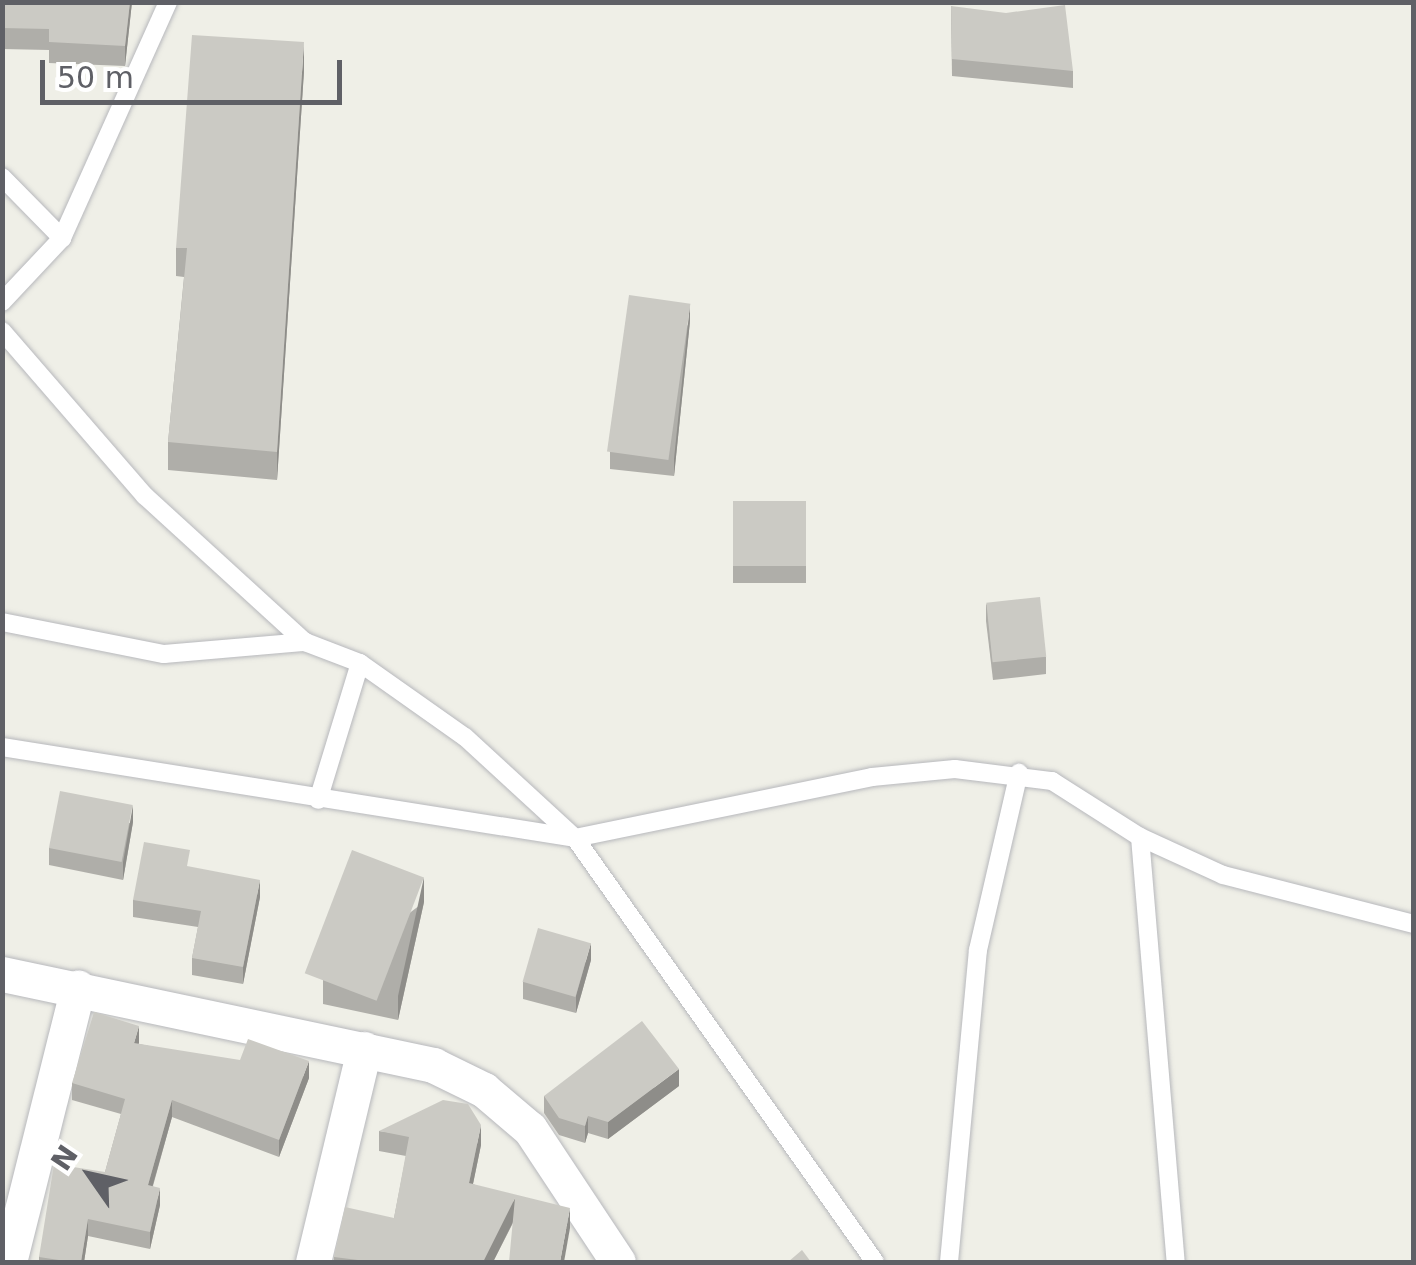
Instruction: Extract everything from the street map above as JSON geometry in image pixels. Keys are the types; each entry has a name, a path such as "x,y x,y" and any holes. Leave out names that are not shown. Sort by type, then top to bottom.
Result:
{"street":[{"path":"2,974 364,1048 484,1090 530,1129 618,1262"},
{"path":"9,1262 78,988"},
{"path":"314,1262 364,1048"}],"lane":[{"path":"2,302 62,238 168,2"},
{"path":"2,177 62,238"},
{"path":"2,332 145,496 305,642 360,663 465,737 574,838 875,1262"},
{"path":"2,622 164,654 305,642"},
{"path":"318,800 360,663"},
{"path":"2,747 574,838 872,777 1019,774 1052,780 1140,836 1222,875 1414,924"},
{"path":"949,1262 978,950 1019,774"},
{"path":"1140,836 1176,1262"}],"building":[{"path":"2,2 130,2 125,46 49,42 49,29 2,28"},
{"path":"1065,5 1073,71 952,59 951,6 1006,13"},
{"path":"192,35 304,42 277,452 168,442 187,248 176,248"},
{"path":"629,295 690,304 668,460 607,451"},
{"path":"733,501 806,501 806,566 733,566"},
{"path":"1040,597 1046,657 993,662 986,603"},
{"path":"60,791 133,805 122,862 49,848"},
{"path":"144,842 190,850 187,866 260,880 243,967 192,958 201,911 133,900"},
{"path":"352,850 424,878 377,1001 305,973"},
{"path":"538,928 591,943 575,997 523,982"},
{"path":"94,1012 139,1026 134,1043 240,1060 248,1039 309,1061 279,1140 172,1100 148,1185 160,1188 150,1232 88,1219 81,1262 39,1257 54,1164 105,1172 125,1099 72,1083"},
{"path":"642,1021 679,1069 608,1122 588,1116 585,1126 559,1118 544,1096"},
{"path":"443,1100 468,1104 481,1125 469,1183 570,1208 560,1262 509,1262 515,1198 483,1262 374,1262 334,1257 345,1207 394,1218 409,1137 379,1131"},
{"path":"802,1250 811,1262 788,1262"}]}
